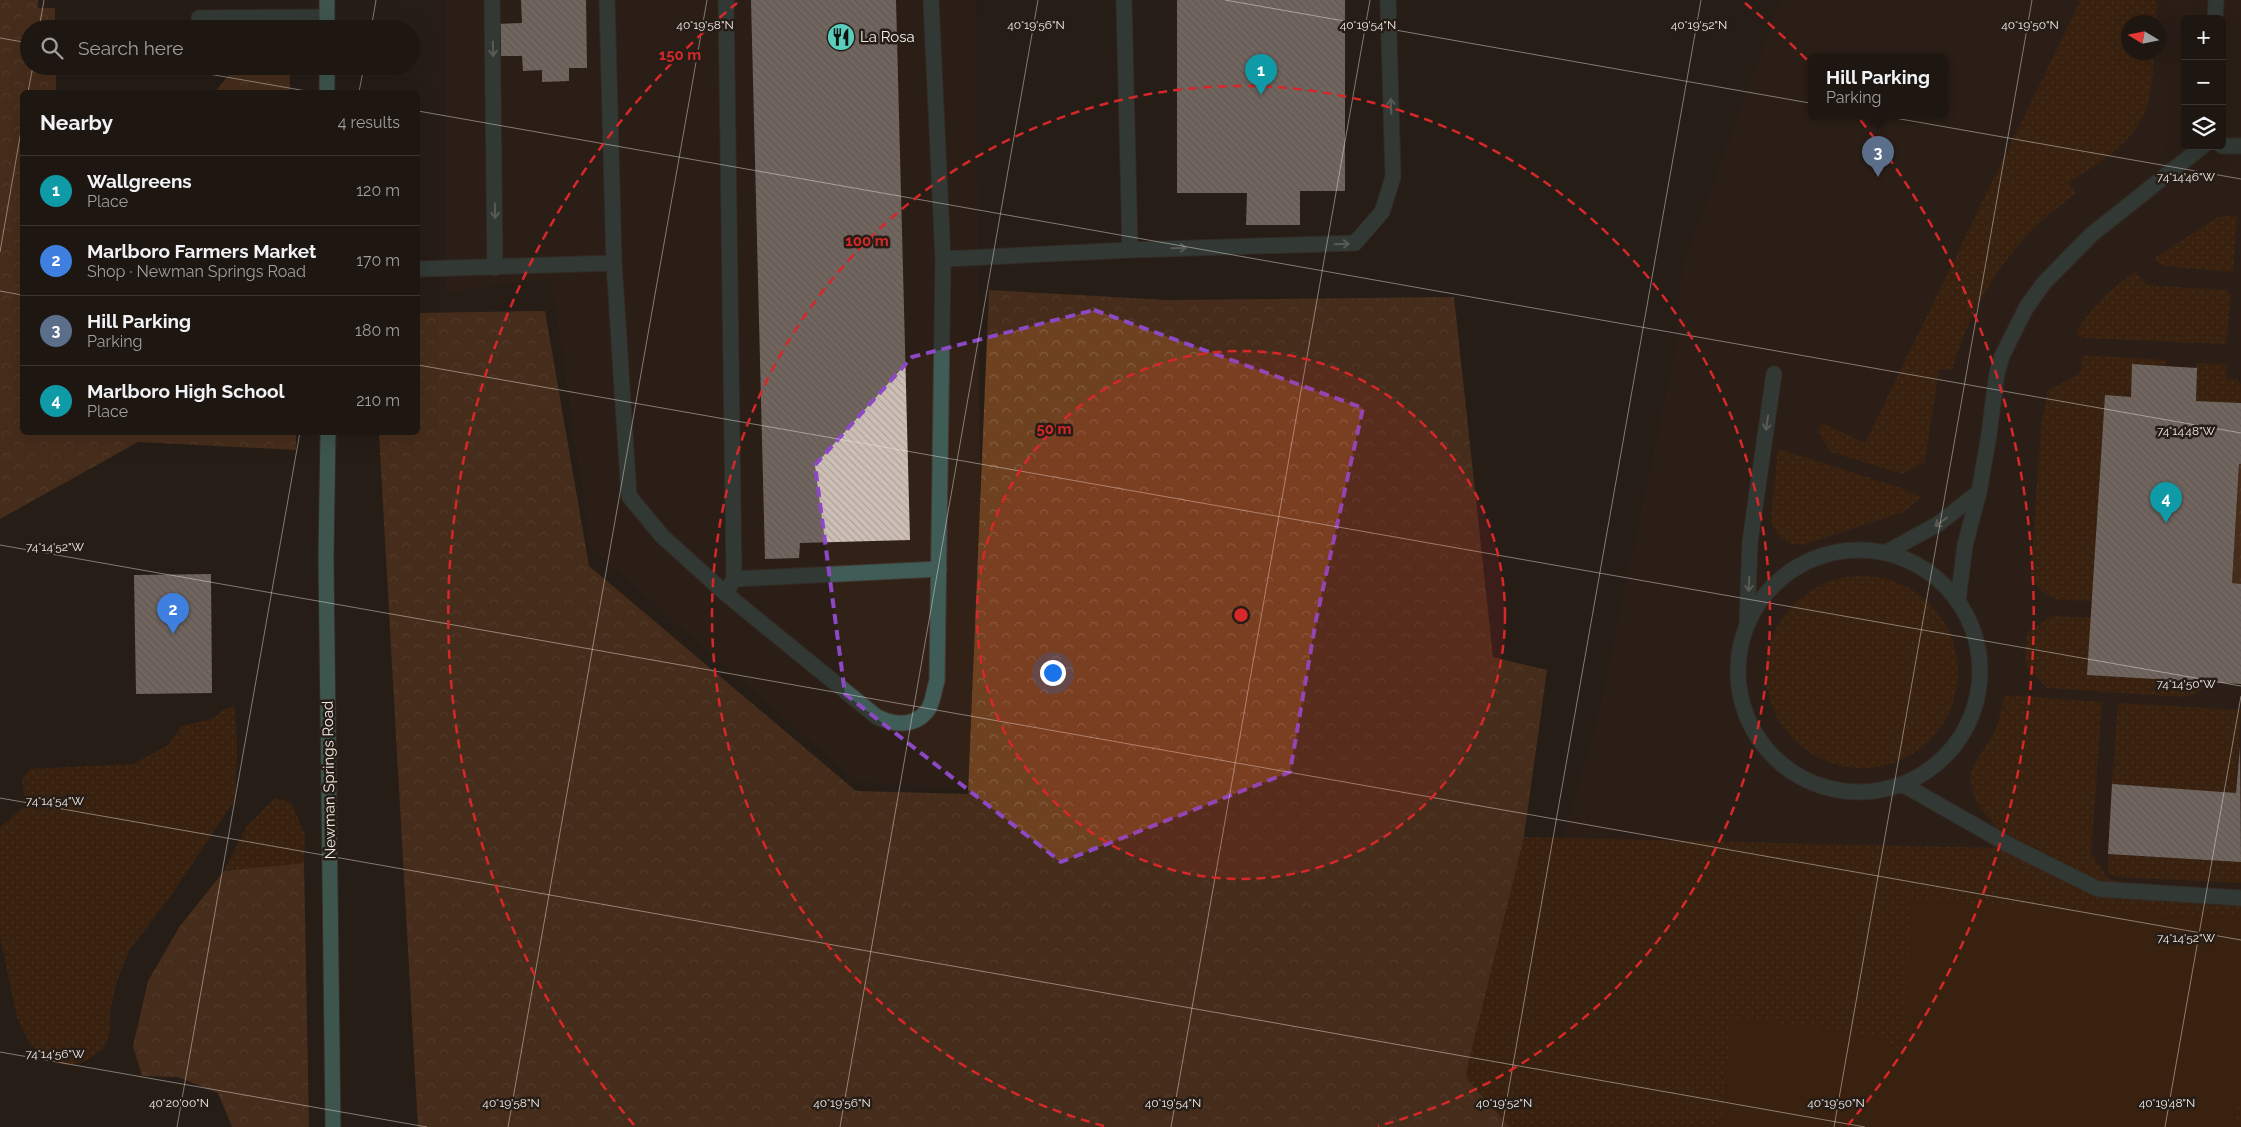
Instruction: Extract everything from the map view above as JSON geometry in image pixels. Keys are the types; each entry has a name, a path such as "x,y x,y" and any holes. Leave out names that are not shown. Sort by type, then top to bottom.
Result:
{"main road":[{"path":"327,0 327,20"},
{"path":"327,75 327,90"},
{"name":"Newman Springs Road","path":"328,435 326,558 333,1127"}],"lane":[{"path":"492,0 495,268"},
{"path":"607,0 614,263 629,496 662,536 726,594 877,717 888,722 909,723 928,710 937,681 943,259 931,0"},
{"path":"726,0 734,579 726,594"},
{"path":"1124,0 1130,250"},
{"path":"943,259 1130,250 1355,243 1382,212 1393,177 1388,0"},
{"path":"2215,15 2216,0"},
{"path":"199,18 250,20"},
{"path":"2226,146 2241,146"},
{"path":"1958,601 1965,545 1979,492 1988,441 1997,373 2002,356 2026,308 2043,284 2091,235 2198,150"},
{"path":"420,269 614,263"},
{"path":"1747,623 1767,592 1794,567 1828,553 1865,549 1901,556 1933,574 1958,601 1975,634 1981,670 1976,706 1960,739 1935,766 1904,785 1864,794 1823,789 1786,770 1758,741 1741,703 1737,662 1747,623 1750,542 1774,374"},
{"path":"1885,553 1938,524 1979,492"},
{"path":"734,579 939,569"},
{"path":"1904,785 2010,846 2098,889 2241,898"}],"highlighted area":[{"path":"1094,310 1363,408 1316,620 1290,772 1061,862 845,694 815,465 912,357"}],"shaded area":[{"path":"446,0 976,0 983,790 857,782 591,548 551,279 446,292"},
{"path":"1781,0 2241,0 2241,1127 1499,1057 1597,721 1675,351 1682,268"},
{"path":"2076,0 2157,0 2156,15 2121,15 2121,60 2153,60 2148,101 2138,125 2119,147 2069,183 2076,193 2022,240 1996,274 1966,330 1952,370 1939,369 1925,461 1903,474 1831,452 1817,431 1822,423 1865,443 2080,2"},
{"path":"2233,215 2237,217 2233,272 2164,266 2153,259 2218,217"},
{"path":"2136,272 2144,283 2156,286 2227,290 2231,297 2226,344 2083,338 2075,334 2101,299"},
{"path":"2083,355 2166,360 2166,366 2133,365 2131,397 2105,395 2092,601 2056,599 2042,592 2031,575 2041,426 2048,391 2080,373"},
{"path":"2196,363 2227,364 2227,379 2237,379 2241,385 2241,403 2196,401"},
{"path":"1778,449 1899,487 1921,497 1904,512 1803,545 1791,543 1778,535 1771,519"},
{"path":"1862,576 1890,580 1915,592 1930,604 1942,619 1954,644 1958,672 1954,700 1942,725 1930,740 1915,752 1890,764 1862,768 1834,764 1809,752 1794,740 1782,725 1770,700 1766,672 1770,644 1782,619 1794,604 1809,592 1834,580"},
{"path":"2052,616 2091,618 2219,683 2185,697 2047,688 2025,664 2027,633"},
{"path":"2005,695 2102,702 2091,854 2109,879 2241,906 2241,1127 1510,1127 1465,1077 1524,837 2042,849 2020,843 1997,828 1976,802 1970,779 1973,766 1996,730"},
{"path":"2118,703 2241,710 2236,793 2112,784"},
{"path":"235,706 237,744 236,798 172,894 129,951 116,984 110,1012 111,1030 104,1048 86,1061 66,1066 44,1057 29,1042 17,1018 0,936 0,828 25,805 22,779 30,769 133,764 168,745 181,726 212,719 223,710"},
{"path":"275,798 291,802 305,835 304,863 224,871 246,827"},
{"path":"2108,854 2241,862 2241,883 2119,877 2108,874"},
{"path":"1911,900 2241,917 2241,1049 2236,1127 1722,1127 1732,1017 1885,1036 1902,1055"}],"green space":[{"path":"0,0 38,0 38,8 55,8 55,20 20,20 20,75 56,75 56,90 20,90 20,435 296,435 296,450 138,442 0,519"},
{"path":"229,75 290,75 290,90 217,90"},
{"path":"989,290 1167,300 1454,297 1493,657 1547,670 1524,837 1465,1077 1510,1127 418,1127 379,435 420,435 420,313 545,311 589,566 856,791 968,794"},
{"path":"2239,464 2241,464 2241,584 2232,583"},
{"path":"304,863 309,1127 232,1127 218,1093 178,1077 142,1076 133,1046 148,981 180,926 224,871"}],"building":[{"path":"521,0 586,0 587,68 569,68 569,81 542,82 542,70 523,71 522,56 497,56 496,24 522,23"},
{"path":"751,0 896,0 910,540 800,543 799,558 765,559"},
{"path":"1177,0 1345,0 1345,191 1300,191 1300,225 1246,225 1247,193 1177,193"},
{"path":"2132,364 2197,368 2196,401 2241,403 2241,464 2239,464 2232,583 2241,584 2241,684 2087,675 2105,395 2131,397"},
{"path":"211,574 212,693 136,694 134,575"},
{"path":"2240,747 2241,862 2108,854 2112,784 2236,793"}],"place":[{"name":"La Rosa","path":"841,37"},
{"name":"Wallgreens","path":"1261,95"},
{"name":"Hill Parking","path":"1878,177"},
{"name":"Marlboro High School","path":"2166,523"},
{"name":"Marlboro Farmers Market","path":"173,634"}]}
